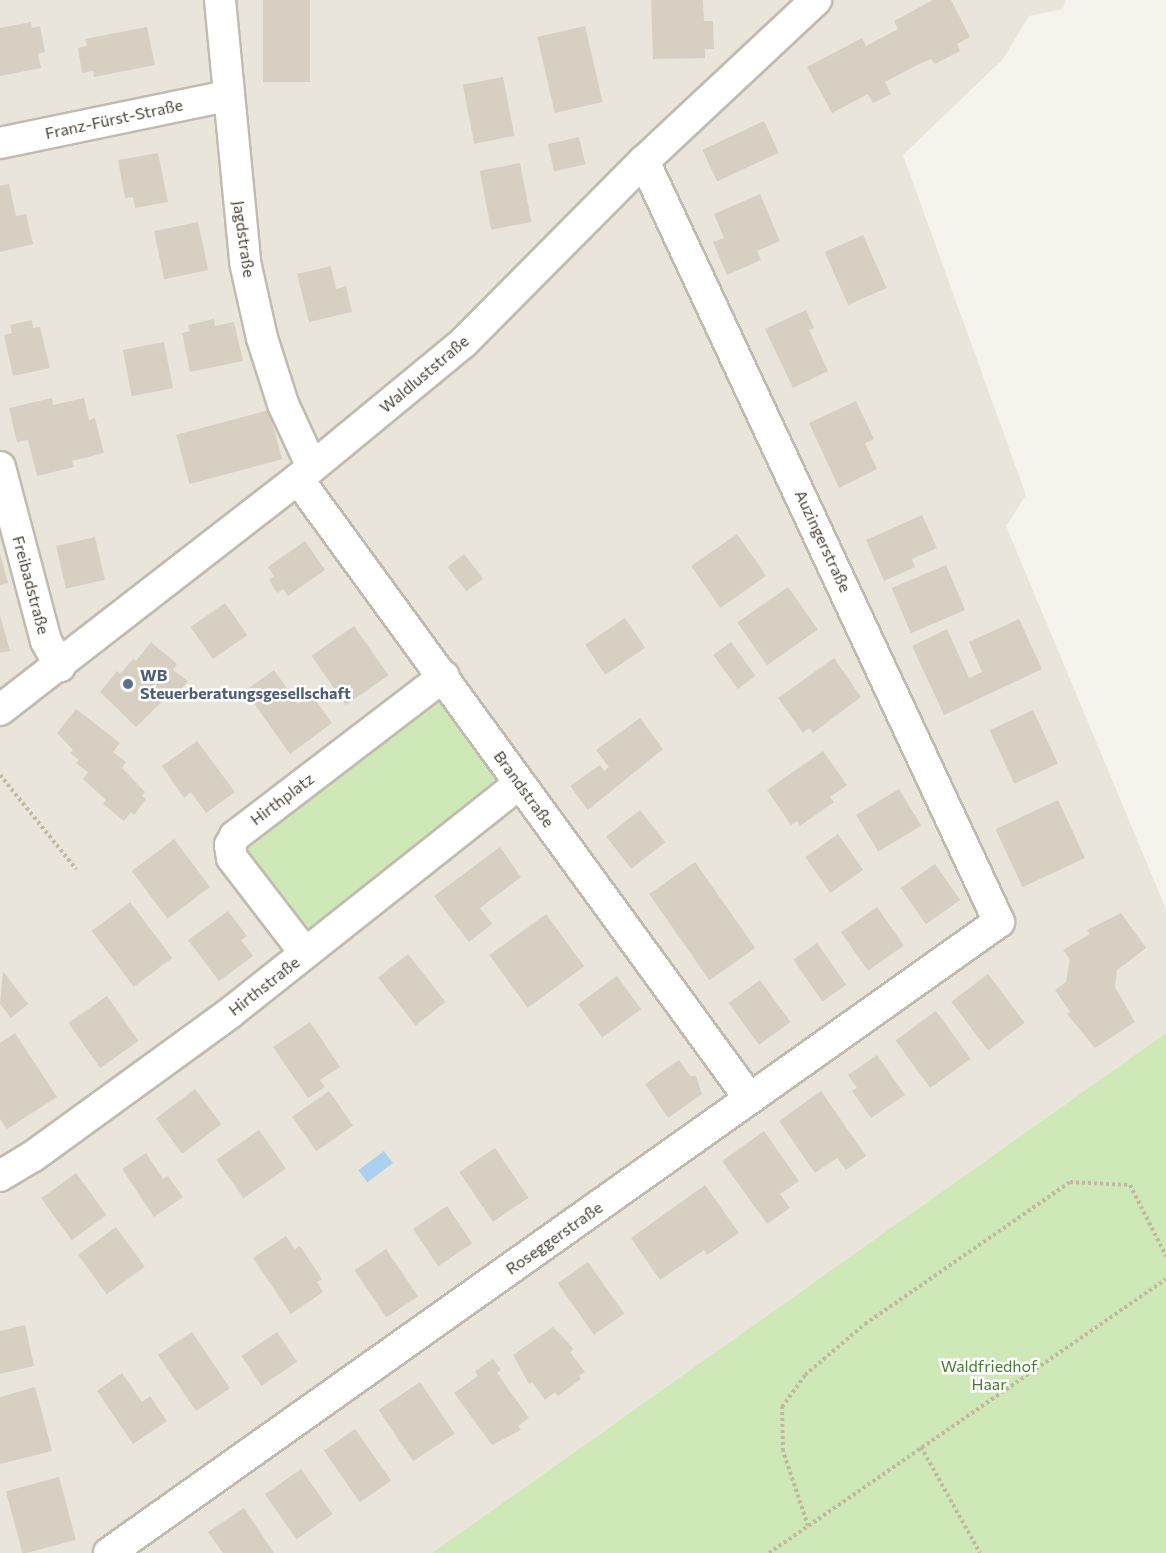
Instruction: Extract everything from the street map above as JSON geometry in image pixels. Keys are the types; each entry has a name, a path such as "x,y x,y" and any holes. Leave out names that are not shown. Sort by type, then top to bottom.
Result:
{"street":[{"name":"Jagdstraße","path":"220,0 227,96 245,262 262,338 305,473"},
{"name":"Waldluststraße","path":"0,710 60,666 305,473 464,342 644,161 816,0"},
{"name":"Franz-Fürst-Straße","path":"0,143 227,96"},
{"name":"Auzingerstraße","path":"644,161 999,922"},
{"name":"Freibadstraße","path":"0,467 46,641 60,666"},
{"name":"Brandstraße","path":"305,473 519,784 750,1099"},
{"name":"Hirthplatz","path":"305,953 232,858 230,845 235,836 444,676"},
{"name":"Hirthstraße","path":"0,1176 32,1157 145,1075 305,953 519,784"},
{"name":"Roseggerstraße","path":"109,1553 999,922"}],"path":[{"path":"0,776 76,869"},
{"path":"808,1526 783,1452 782,1407 805,1374 865,1323 1070,1182 1130,1185 1166,1256"},
{"path":"769,1553 1166,1279"},
{"path":"921,1448 980,1553"}],"shaded area":[{"path":"0,0 1065,0 1063,9 1029,16 1003,59 903,155 1026,495 1006,526 1166,909 1166,1033 432,1553 0,1553"}],"green space":[{"path":"437,695 498,777 496,784 305,934 244,850 248,841"},
{"name":"Waldfriedhof Haar","path":"1166,1033 1166,1553 432,1553"}],"water":[{"path":"384,1151 393,1163 367,1182 358,1170"}],"building":[{"path":"263,0 310,0 310,82 263,82"},
{"path":"651,0 703,0 704,21 713,21 714,49 705,49 705,58 653,59"},
{"path":"933,0 951,0 970,37 957,44 960,51 935,64 931,59 885,82 891,94 873,103 868,94 832,113 807,67 862,38 866,46 898,29 894,21"},
{"path":"31,22 32,28 40,26 45,52 38,54 41,68 0,76 0,28"},
{"path":"585,26 603,102 555,113 537,37"},
{"path":"147,27 155,65 94,77 93,71 82,73 78,48 87,46 85,39"},
{"path":"503,77 514,136 474,144 463,85"},
{"path":"764,121 779,153 717,181 702,150"},
{"path":"579,137 585,164 554,171 548,144"},
{"path":"158,153 168,202 135,208 133,197 125,198 118,160"},
{"path":"520,163 531,222 491,230 480,171"},
{"path":"9,184 16,216 26,214 33,244 0,252 0,186"},
{"path":"760,194 780,241 757,251 761,260 727,275 713,242 724,238 714,214"},
{"path":"198,222 208,270 164,279 154,231"},
{"path":"863,235 887,288 848,305 825,252"},
{"path":"331,266 336,289 346,286 352,312 309,322 297,274"},
{"path":"806,310 814,328 809,330 828,371 793,388 765,329"},
{"path":"214,319 215,326 234,322 243,361 190,372 182,333 190,331 188,325"},
{"path":"32,320 33,328 40,327 50,368 13,376 4,335 12,333 10,325"},
{"path":"164,342 173,388 132,396 123,350"},
{"path":"52,398 53,405 84,398 89,420 95,418 104,453 72,461 74,467 37,476 28,440 17,442 9,408"},
{"path":"856,401 874,439 865,443 877,469 839,488 809,423"},
{"path":"269,410 282,459 189,484 176,435"},
{"path":"922,515 937,548 912,559 915,567 884,581 866,540"},
{"path":"737,534 766,576 720,608 691,566"},
{"path":"95,537 105,580 66,589 56,546"},
{"path":"305,541 325,570 288,596 283,589 277,593 269,580 274,576 268,567"},
{"path":"0,553 8,583 0,585"},
{"path":"464,554 483,578 467,591 447,567"},
{"path":"946,565 965,610 911,633 892,588"},
{"path":"788,587 818,630 767,665 737,623"},
{"path":"225,603 247,635 213,659 191,627"},
{"path":"0,615 10,651 0,653"},
{"path":"625,618 645,648 605,675 585,645"},
{"path":"1019,619 1042,669 944,715 912,646 947,629 969,678 982,672 969,642"},
{"path":"354,626 388,675 346,705 311,656"},
{"path":"151,642 177,664 173,670 188,681 172,700 168,696 136,727 100,692 117,671 120,674 133,659 136,661"},
{"path":"731,642 756,676 738,689 713,655"},
{"path":"834,658 861,697 813,733 809,728 803,733 778,698"},
{"path":"274,670 298,704 311,694 332,723 290,754 245,691"},
{"path":"76,709 120,743 113,752 126,762 122,768 145,792 142,796 146,799 134,815 131,812 124,821 103,804 106,800 83,779 88,772 76,763 79,760 70,753 73,750 57,733"},
{"path":"1033,710 1058,763 1014,784 989,730"},
{"path":"640,718 663,749 588,810 570,786 600,765 604,771 609,767 596,750"},
{"path":"197,741 235,792 206,813 191,792 184,798 162,766"},
{"path":"823,751 847,785 830,797 834,802 800,826 797,821 791,825 767,790"},
{"path":"899,789 921,826 878,852 856,815"},
{"path":"1058,800 1085,858 1023,887 995,829"},
{"path":"640,810 665,842 631,869 606,836"},
{"path":"838,834 863,870 830,893 805,857"},
{"path":"174,839 210,887 168,919 132,871"},
{"path":"500,847 521,877 480,908 492,924 469,942 434,896"},
{"path":"695,862 755,948 709,980 649,894"},
{"path":"935,864 960,900 926,924 901,888"},
{"path":"130,902 172,958 134,987 92,931"},
{"path":"877,907 904,946 868,971 841,932"},
{"path":"228,911 247,936 241,940 253,956 219,981 188,940"},
{"path":"1121,913 1146,948 1117,970 1115,987 1135,1022 1095,1048 1067,1014 1070,1012 1055,990 1066,982 1070,959 1063,950 1090,934 1087,930"},
{"path":"546,914 584,967 528,1008 489,955"},
{"path":"817,943 846,985 822,1001 793,960"},
{"path":"408,954 446,1002 416,1025 378,977"},
{"path":"3,971 28,1004 11,1018 0,1004"},
{"path":"988,974 1025,1023 988,1050 951,1002"},
{"path":"617,976 641,1009 602,1037 578,1004"},
{"path":"760,980 791,1022 759,1045 728,1003"},
{"path":"107,996 139,1041 100,1068 68,1023"},
{"path":"936,1011 971,1059 930,1088 896,1040"},
{"path":"310,1022 340,1067 320,1080 325,1087 308,1098 273,1047"},
{"path":"15,1033 57,1097 7,1129 0,1119 0,1043"},
{"path":"877,1055 905,1095 871,1118 852,1091 857,1088 848,1075"},
{"path":"679,1060 690,1076 696,1076 702,1094 668,1118 645,1084"},
{"path":"195,1089 221,1124 182,1154 156,1118"},
{"path":"329,1091 353,1125 316,1151 292,1117"},
{"path":"821,1091 866,1156 846,1170 837,1158 815,1173 779,1121"},
{"path":"259,1130 286,1169 243,1198 216,1160"},
{"path":"764,1131 799,1181 780,1194 790,1208 767,1224 722,1161"},
{"path":"495,1148 529,1198 493,1222 459,1172"},
{"path":"146,1153 163,1179 168,1176 183,1197 154,1217 122,1169"},
{"path":"76,1173 107,1215 72,1240 41,1198"},
{"path":"705,1185 739,1233 707,1255 704,1250 660,1280 631,1238"},
{"path":"447,1206 472,1243 438,1266 413,1229"},
{"path":"116,1227 145,1267 107,1294 78,1255"},
{"path":"286,1236 295,1249 300,1246 322,1279 317,1282 323,1292 291,1314 253,1258"},
{"path":"386,1249 418,1296 386,1318 354,1270"},
{"path":"588,1262 624,1314 594,1335 558,1283"},
{"path":"25,1325 34,1366 0,1374 0,1331"},
{"path":"553,1327 574,1349 570,1352 585,1372 579,1376 581,1379 558,1396 555,1392 545,1400 532,1382 529,1384 513,1355"},
{"path":"192,1332 230,1388 196,1411 158,1355"},
{"path":"277,1332 297,1362 261,1386 241,1356"},
{"path":"493,1359 501,1370 497,1373 529,1418 518,1426 521,1430 492,1445 454,1393 478,1376 475,1371"},
{"path":"122,1373 142,1402 150,1396 167,1421 133,1444 97,1391"},
{"path":"420,1382 455,1433 413,1461 379,1410"},
{"path":"35,1387 52,1451 0,1464 0,1397"},
{"path":"355,1429 391,1481 360,1502 324,1451"},
{"path":"301,1469 333,1514 297,1539 265,1494"},
{"path":"59,1477 76,1540 22,1553 6,1491"},
{"path":"244,1508 274,1553 223,1553 208,1532"}],"place":[{"name":"WB Steuerberatungsgesellschaft","path":"128,684"}]}
